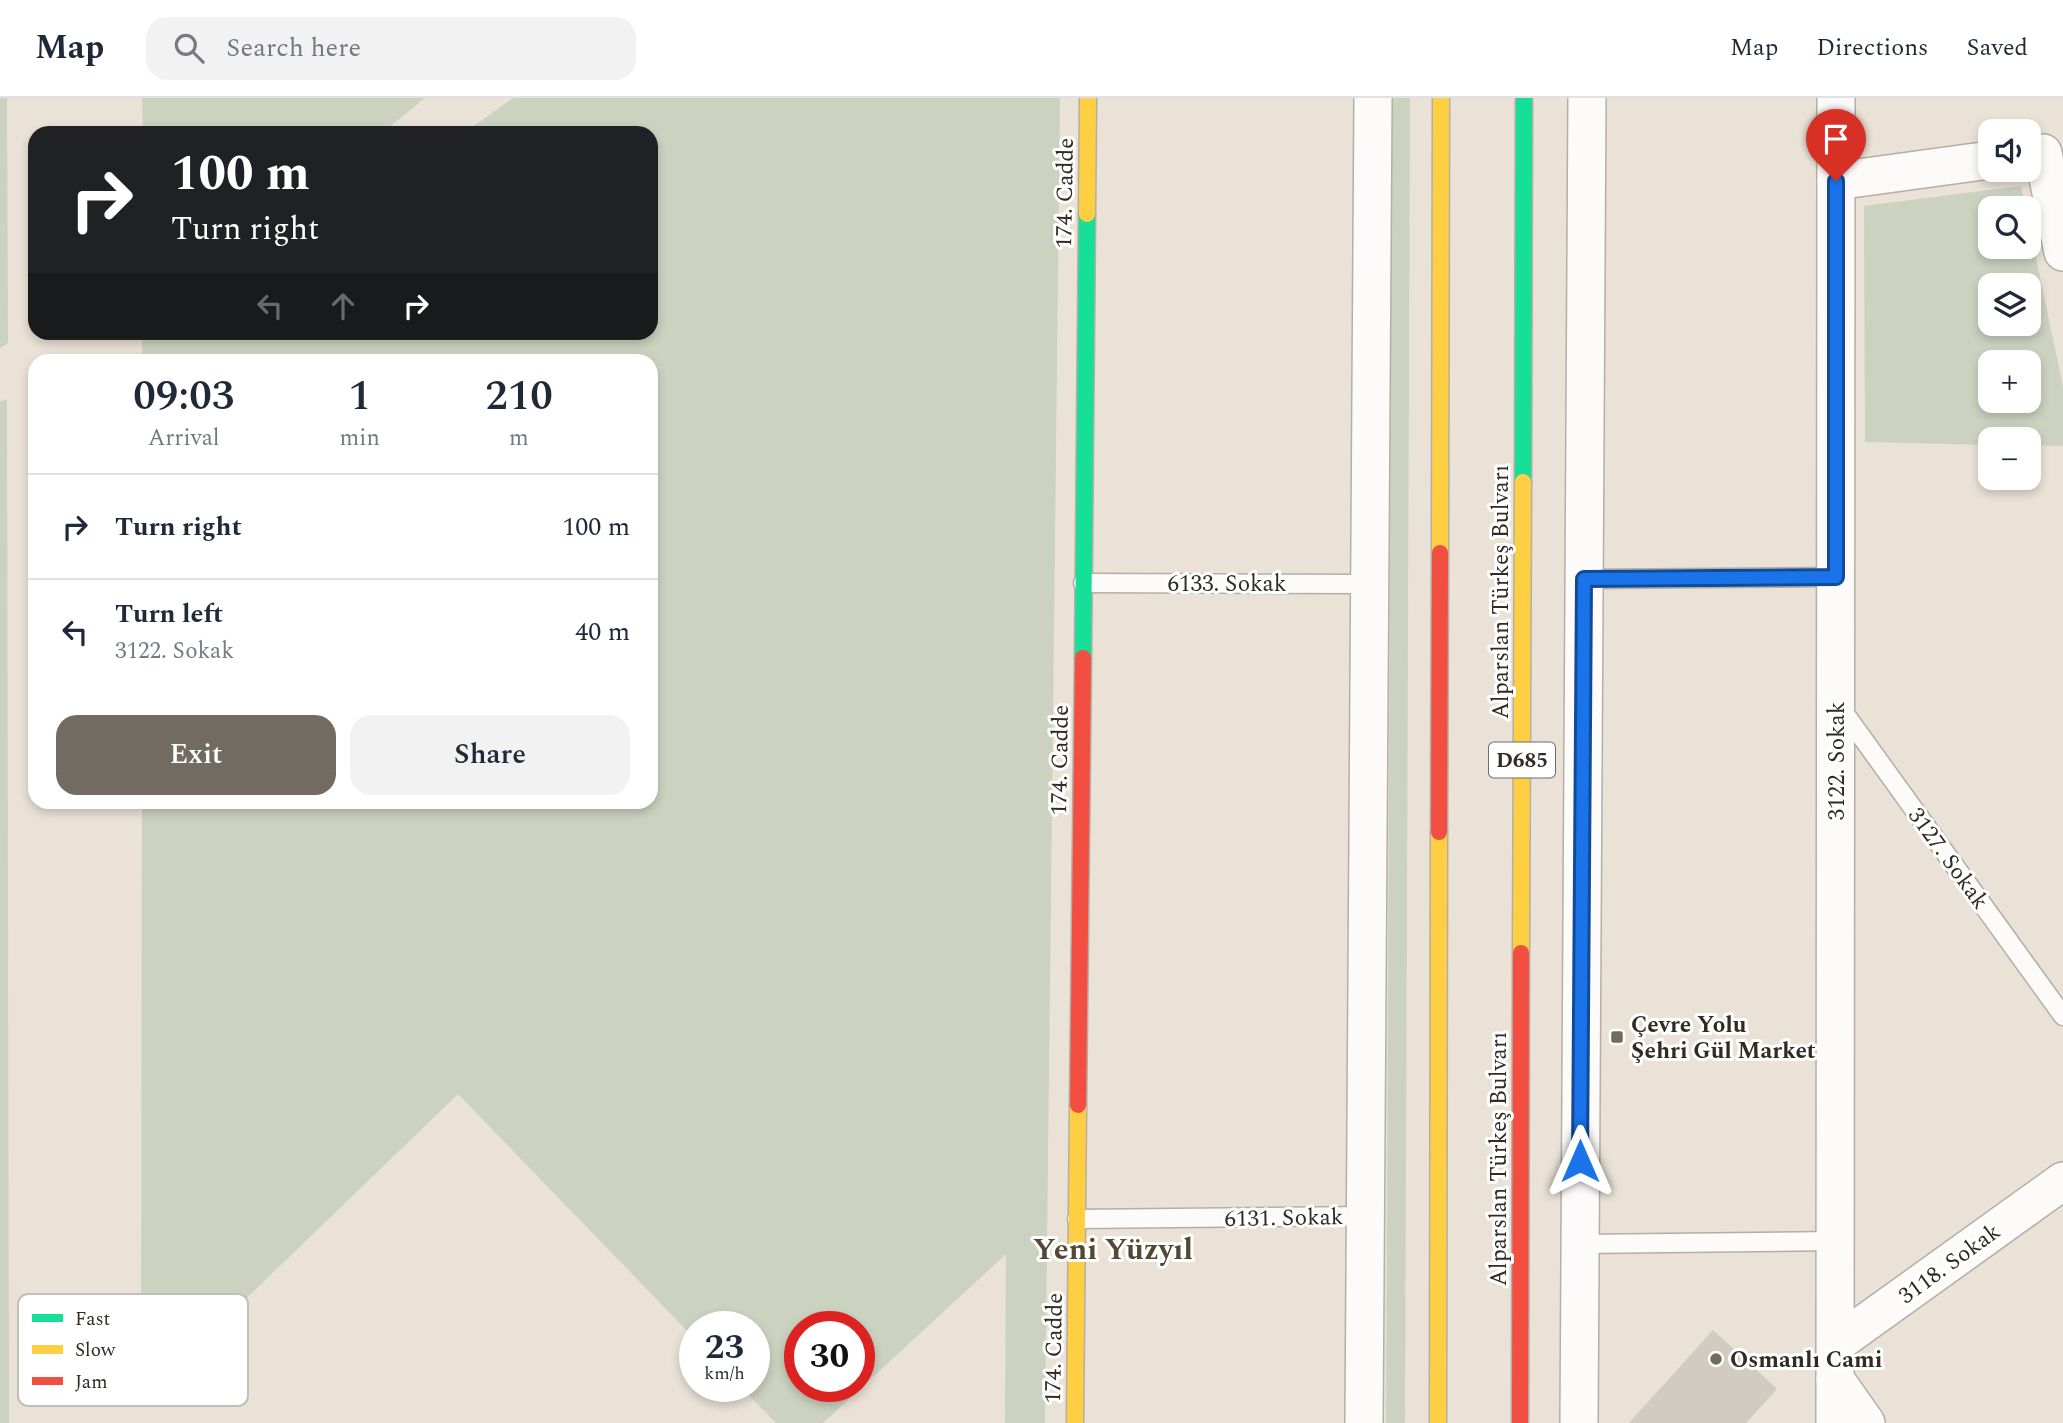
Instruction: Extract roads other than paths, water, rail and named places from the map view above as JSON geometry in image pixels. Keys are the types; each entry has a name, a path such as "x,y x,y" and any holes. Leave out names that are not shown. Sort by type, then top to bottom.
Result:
{"main road":[{"name":"174. Cadde","path":"1075,1423 1088,98"},
{"path":"1438,1423 1441,98"},
{"name":"Alparslan Türkeş Bulvarı","path":"1520,1423 1524,98"}],"street":[{"path":"1364,1423 1373,98"},
{"path":"1579,1423 1587,98"},
{"name":"3122. Sokak","path":"1835,1423 1836,98"},
{"path":"2045,153 2063,252"},
{"path":"1836,181 1978,162"},
{"name":"3118. Sokak","path":"1836,1344 2063,1181"},
{"path":"1835,1379 1866,1423"}],"lane":[{"path":"1584,579 1836,577"},
{"name":"6133. Sokak","path":"1083,583 1370,584"},
{"name":"3127. Sokak","path":"1836,700 2063,1016"},
{"name":"6131. Sokak","path":"1077,1219 1366,1216"},
{"path":"1580,1244 1836,1241"}],"place":[{"name":"Çevre Yolu Şehri Gül Market","path":"1617,1037"},
{"name":"Osmanlı Cami","path":"1716,1359"}],"district":[{"name":"Yeni Yüzyıl","path":"1113,1249"}]}
